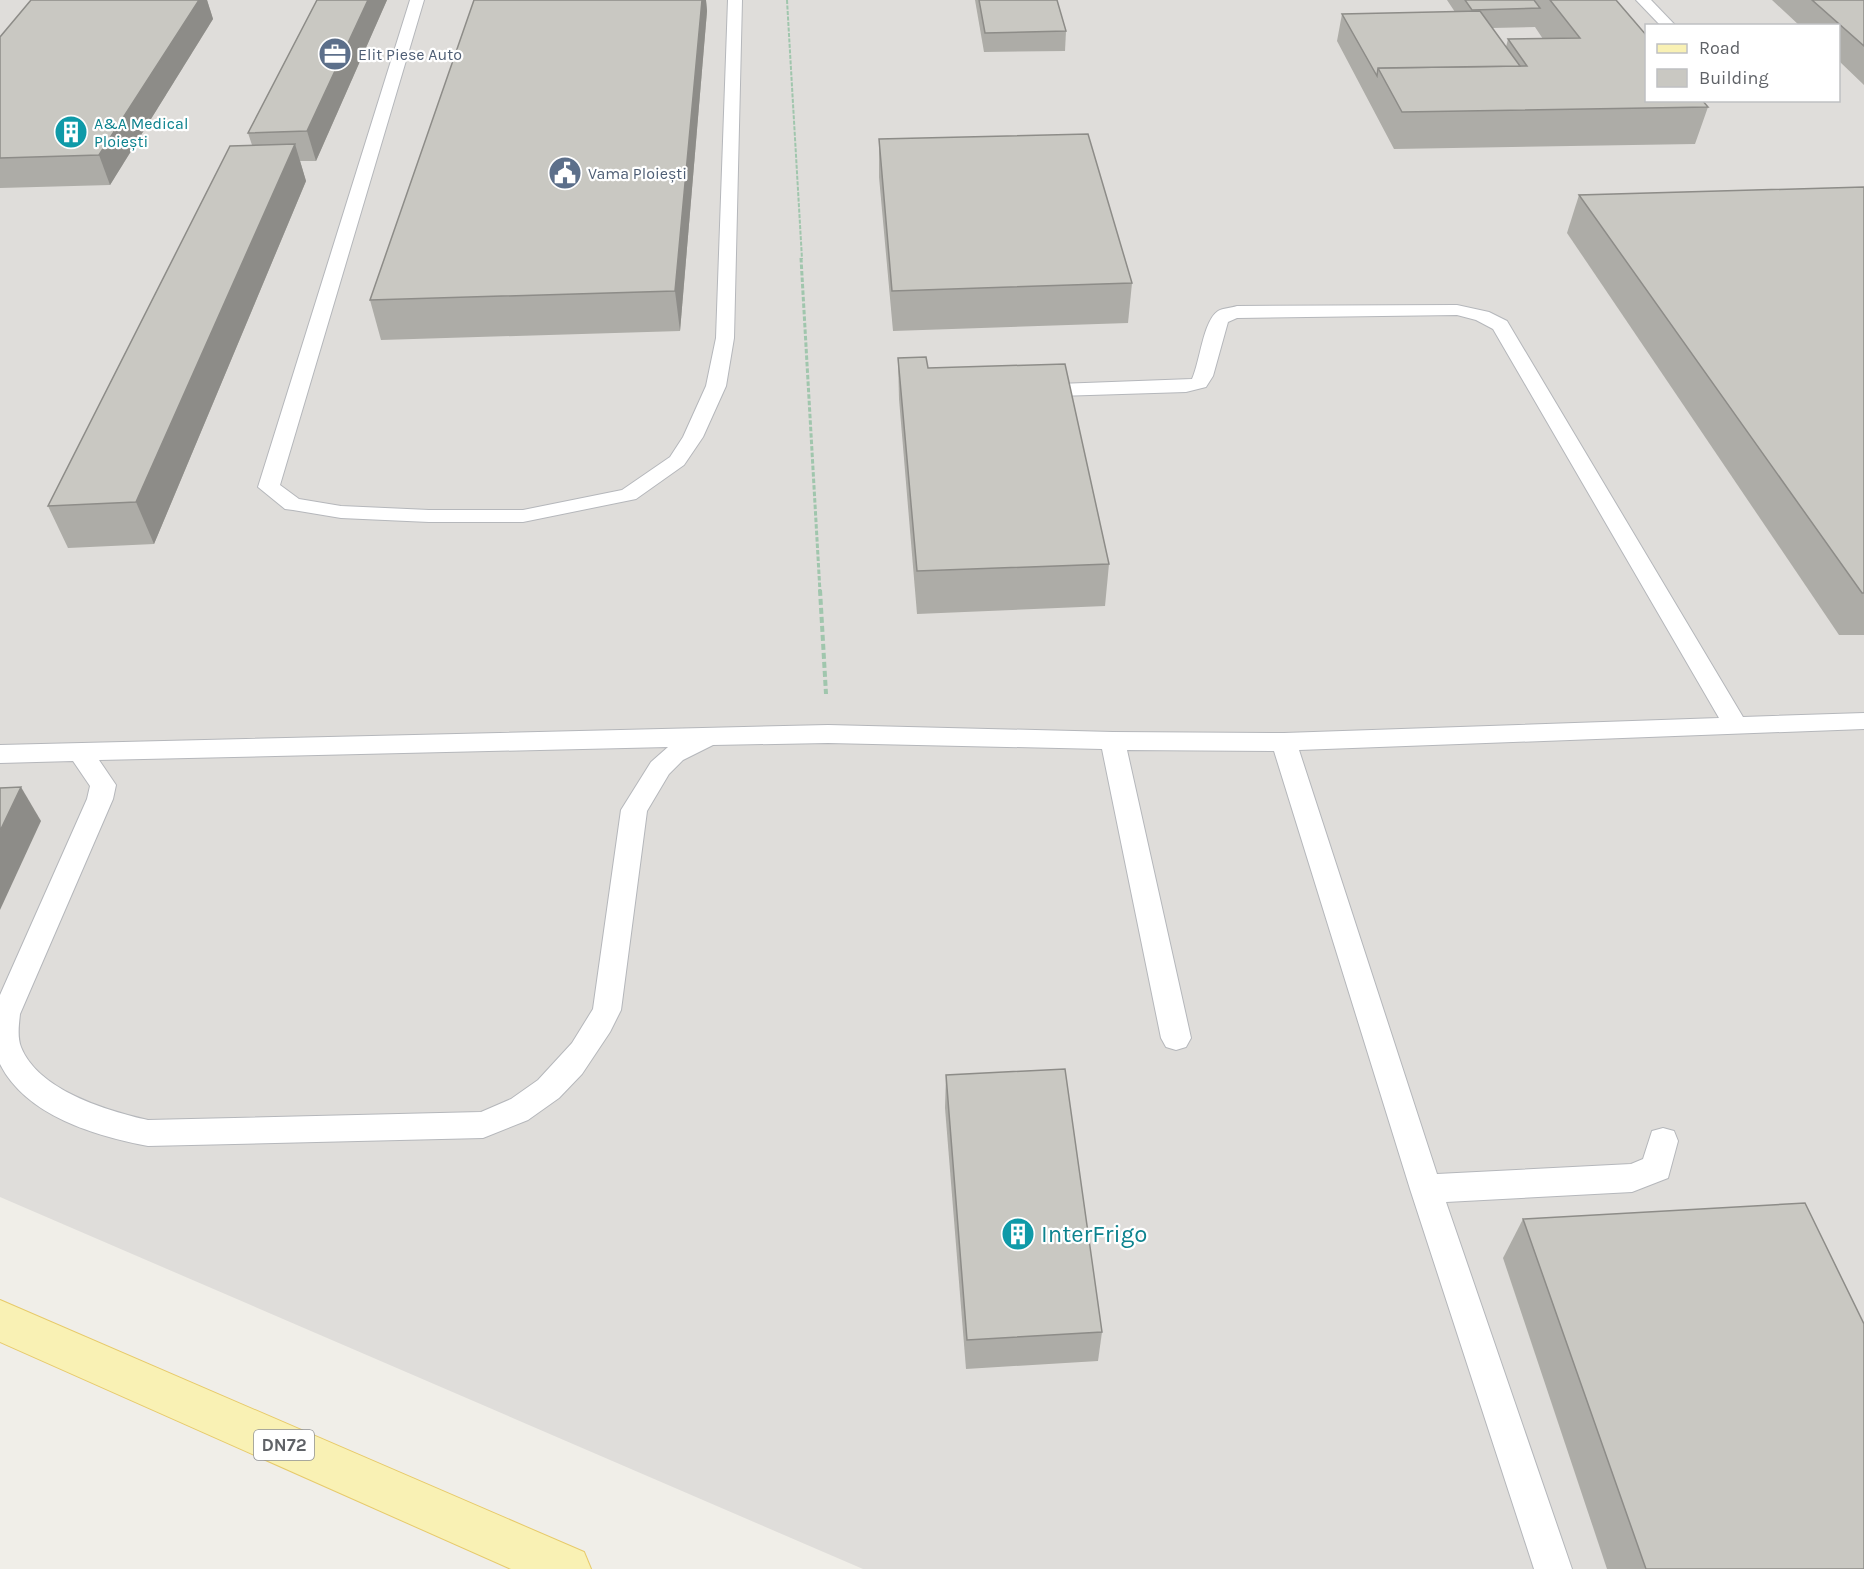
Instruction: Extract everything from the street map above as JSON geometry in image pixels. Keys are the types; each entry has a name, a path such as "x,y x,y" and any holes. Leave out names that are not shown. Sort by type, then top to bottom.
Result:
{"main road":[{"name":"DN72","path":"0,1321 567,1569"}],"lane":[{"path":"417,0 269,487 292,504 341,512 429,516 523,516 629,495 677,461 693,437 716,386 725,338 735,0"},
{"path":"1643,0 1667,24"},
{"path":"1058,390 1186,386 1198,383 1203,376 1219,320 1226,314 1237,312 1457,310 1482,316 1500,324 1736,726"},
{"path":"0,754 828,734 1113,741 1284,742 1864,721"},
{"path":"80,752 103,785 100,799 6,1014 5,1044 19,1072 47,1093 87,1117 123,1129 148,1133 220,1132 483,1125 523,1108 561,1078 595,1036 608,1010 634,810 660,768 674,754 712,736"},
{"path":"1113,741 1176,1038"},
{"path":"1284,742 1426,1189 1552,1569"},
{"path":"1426,1189 1632,1178 1657,1168 1664,1141"}],"path":[{"path":"787,0 828,734"}],"shaded area":[{"path":"0,0 1864,0 1864,1569 863,1569 0,1197"}],"building":[{"name":"A&A Medical Ploiești","path":"31,0 199,0 99,155 0,158 0,37"},
{"path":"317,0 368,0 307,131 248,133"},
{"name":"Vama Ploiești","path":"474,0 702,0 675,291 370,300"},
{"path":"979,0 1057,0 1066,31 985,33"},
{"path":"1465,0 1534,0 1540,8 1472,10"},
{"path":"1550,0 1616,0 1645,34 1645,102 1704,102 1708,107 1402,112 1378,68 1527,66 1508,39 1580,38"},
{"path":"1812,0 1864,0 1864,46"},
{"path":"1480,11 1520,66 1378,68 1377,76 1342,14"},
{"path":"1088,134 1132,283 892,291 879,139"},
{"path":"295,144 136,502 48,506 230,146"},
{"path":"1864,187 1864,593 1862,593 1579,195"},
{"path":"926,357 928,368 1065,364 1109,564 917,571 898,358"},
{"path":"21,787 0,831 0,788"},
{"name":"InterFrigo","path":"1065,1069 1102,1332 967,1340 946,1075"},
{"path":"1805,1203 1864,1324 1864,1569 1646,1569 1523,1219"}],"place":[{"name":"Elit Piese Auto","path":"335,54"},
{"name":"A&A Medical Ploiești","path":"71,132"},
{"name":"Vama Ploiești","path":"565,173"},
{"name":"InterFrigo","path":"1018,1234"}]}
